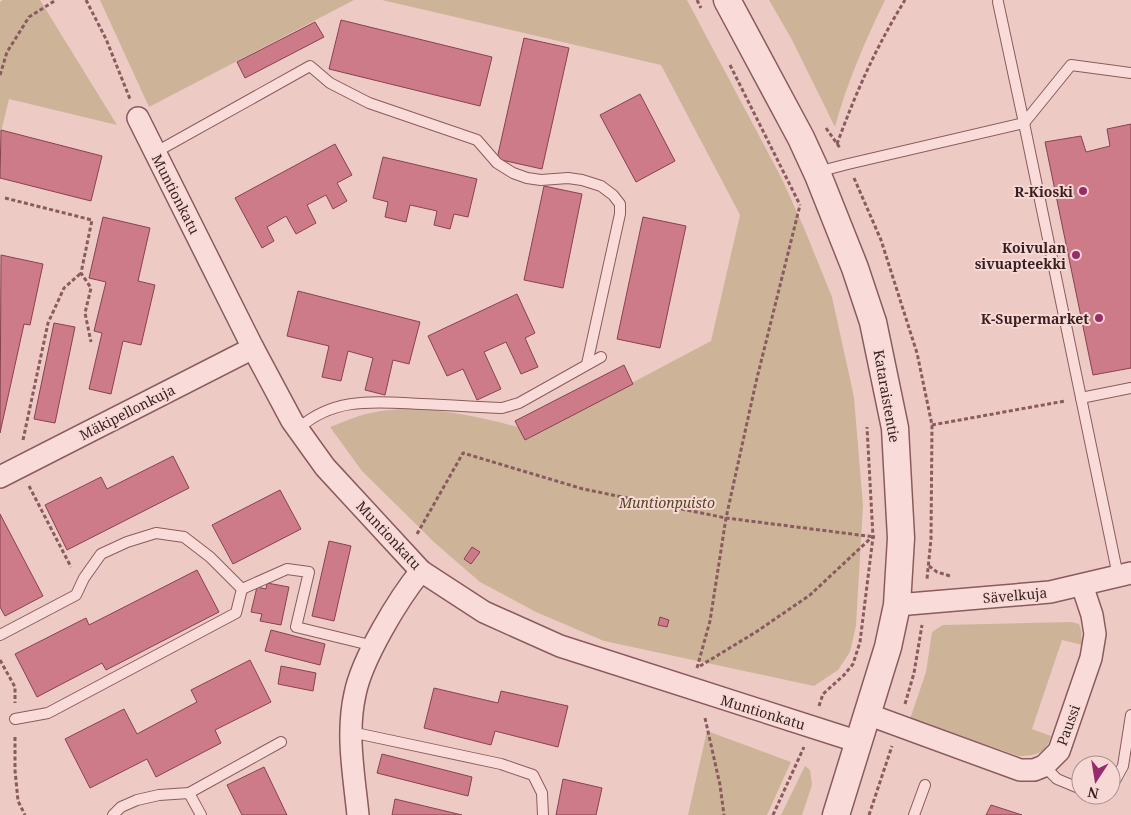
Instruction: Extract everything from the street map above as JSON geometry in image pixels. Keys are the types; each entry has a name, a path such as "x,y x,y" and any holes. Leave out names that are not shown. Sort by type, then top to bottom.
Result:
{"street":[{"name":"Kataraistentie","path":"727,0 801,138 818,175 855,268 873,322 895,428 901,538 897,605 888,647 836,815"},
{"name":"Muntionkatu","path":"138,118 253,348 298,429 325,467 421,571 484,612 560,646 858,742"},
{"name":"Mäkipellonkuja","path":"14,474 253,348"},
{"path":"358,815 350,749 355,693 374,646 406,589 421,571"},
{"name":"Sävelkuja","path":"897,605 1050,592 1124,575"},
{"name":"Paussi","path":"1044,766 1059,751 1091,658 1095,634 1092,615 1082,585"},
{"path":"867,714 1020,770 1034,770 1044,766"}],"lane":[{"path":"998,2 1081,398 1124,575"},
{"path":"818,175 821,171 848,164 1024,123 1071,65 1131,72"},
{"path":"156,152 310,66 330,83 369,103 477,140 497,163 513,173 541,180 568,178 582,180 601,186 613,195 620,204 620,214 587,364"},
{"path":"298,429 310,418 339,406 365,401 502,408 519,403 601,357"},
{"path":"1081,398 1131,388"},
{"path":"0,635 76,595 101,554 127,542 156,534 184,537 210,557 242,589"},
{"path":"242,589 286,569 310,572 296,627 374,646"},
{"path":"15,719 48,713 236,613 242,589"},
{"path":"1121,770 1131,714"},
{"path":"351,732 369,734 501,764 533,774 542,793 543,815"},
{"path":"113,815 121,807 137,800 159,795 190,792 280,742"},
{"path":"1044,766 1057,779 1071,785"},
{"path":"914,815 925,784"},
{"path":"190,792 201,815"}],"path":[{"path":"0,75 6,52 28,17 56,0"},
{"path":"86,0 106,39 138,118"},
{"path":"697,0 701,8"},
{"path":"837,144 870,62 883,35 905,0"},
{"path":"727,59 804,213"},
{"path":"5,198 92,220 81,273 64,288 48,322 14,474 80,586"},
{"path":"800,205 756,382 726,518 710,621 697,668 756,632 810,595 873,537"},
{"path":"81,273 91,288 85,313 91,342"},
{"path":"932,425 1081,398"},
{"path":"773,815 812,727 823,694 844,676 853,664 860,642 873,537 867,425"},
{"path":"416,536 463,453 583,489 726,518 873,537"},
{"path":"929,566 937,572 952,576"},
{"path":"904,708 914,673 921,627"},
{"path":"705,718 720,785 724,815"},
{"path":"869,815 894,739"}],"green space":[{"path":"3,0 40,0 117,125 9,99 0,136 0,2"},
{"path":"100,0 354,0 149,107"},
{"name":"Muntionpuisto","path":"382,0 687,0 782,179 804,228 832,297 854,397 863,505 856,626 850,652 838,670 814,686 604,641 536,612 480,582 435,543 362,471 330,427 366,414 409,409 453,413 539,432 711,341 740,215 661,65"},
{"path":"769,0 885,0 857,62 835,127 791,38"},
{"path":"1072,622 1079,624 1082,645 1062,640 1032,729 1051,736 1049,742 1040,752 1019,756 910,719 926,672 932,632 943,625"},
{"path":"707,731 791,762 767,815 688,815"},
{"path":"805,766 810,770 812,785 802,815 781,815"}],"building":[{"path":"341,20 492,57 480,106 329,69"},
{"path":"315,22 324,37 245,78 237,62"},
{"path":"524,38 569,48 542,169 497,159"},
{"path":"640,94 675,161 636,182 600,115"},
{"path":"1131,124 1131,368 1093,375 1045,142 1081,136 1086,152 1110,146 1107,129"},
{"path":"1,130 102,156 91,201 0,178"},
{"path":"335,144 352,175 337,183 347,201 333,209 326,195 307,205 316,223 296,234 286,216 267,227 274,241 262,248 235,198"},
{"path":"383,157 477,179 468,217 454,214 450,229 434,225 437,211 410,205 406,222 385,217 388,202 373,198"},
{"path":"544,186 582,194 563,288 524,280"},
{"path":"103,217 150,228 138,281 155,285 141,345 123,341 111,394 89,389 102,333 94,331 106,282 89,278"},
{"path":"643,217 686,226 660,348 617,339"},
{"path":"1,255 43,264 30,325 24,324 0,433"},
{"path":"298,291 420,322 409,364 393,360 385,395 365,390 373,358 348,351 341,381 322,377 329,346 287,336"},
{"path":"517,294 535,333 525,338 538,367 521,374 506,342 484,352 501,389 477,400 463,369 447,376 428,336"},
{"path":"54,323 75,327 55,423 34,419"},
{"path":"624,365 633,384 525,440 515,421"},
{"path":"173,456 189,488 67,550 45,505 101,477 107,489"},
{"path":"280,490 301,529 233,564 212,525"},
{"path":"0,514 43,596 5,616 0,607"},
{"path":"329,541 351,546 334,621 312,616"},
{"path":"472,547 480,552 471,564 464,559"},
{"path":"197,570 219,612 106,670 102,663 37,697 15,654 86,618 89,625"},
{"path":"267,583 289,587 281,625 260,621 262,614 251,612 257,587 266,589"},
{"path":"660,617 669,620 667,627 658,625"},
{"path":"271,630 325,644 320,665 265,651"},
{"path":"250,660 271,702 215,730 221,743 156,777 147,759 90,788 65,739 124,709 137,734 197,702 191,690"},
{"path":"281,666 316,673 313,691 278,684"},
{"path":"434,688 498,703 501,691 568,706 558,747 495,731 491,745 424,728"},
{"path":"382,754 472,777 468,796 377,773"},
{"path":"264,767 287,815 242,815 227,785"},
{"path":"563,779 602,788 596,815 556,815"},
{"path":"395,799 462,815 392,815"},
{"path":"991,805 1022,815 986,815"}],"place":[{"name":"R-Kioski","path":"1083,191"},
{"name":"Koivulan sivuapteekki","path":"1076,255"},
{"name":"K-Supermarket","path":"1099,318"}]}
